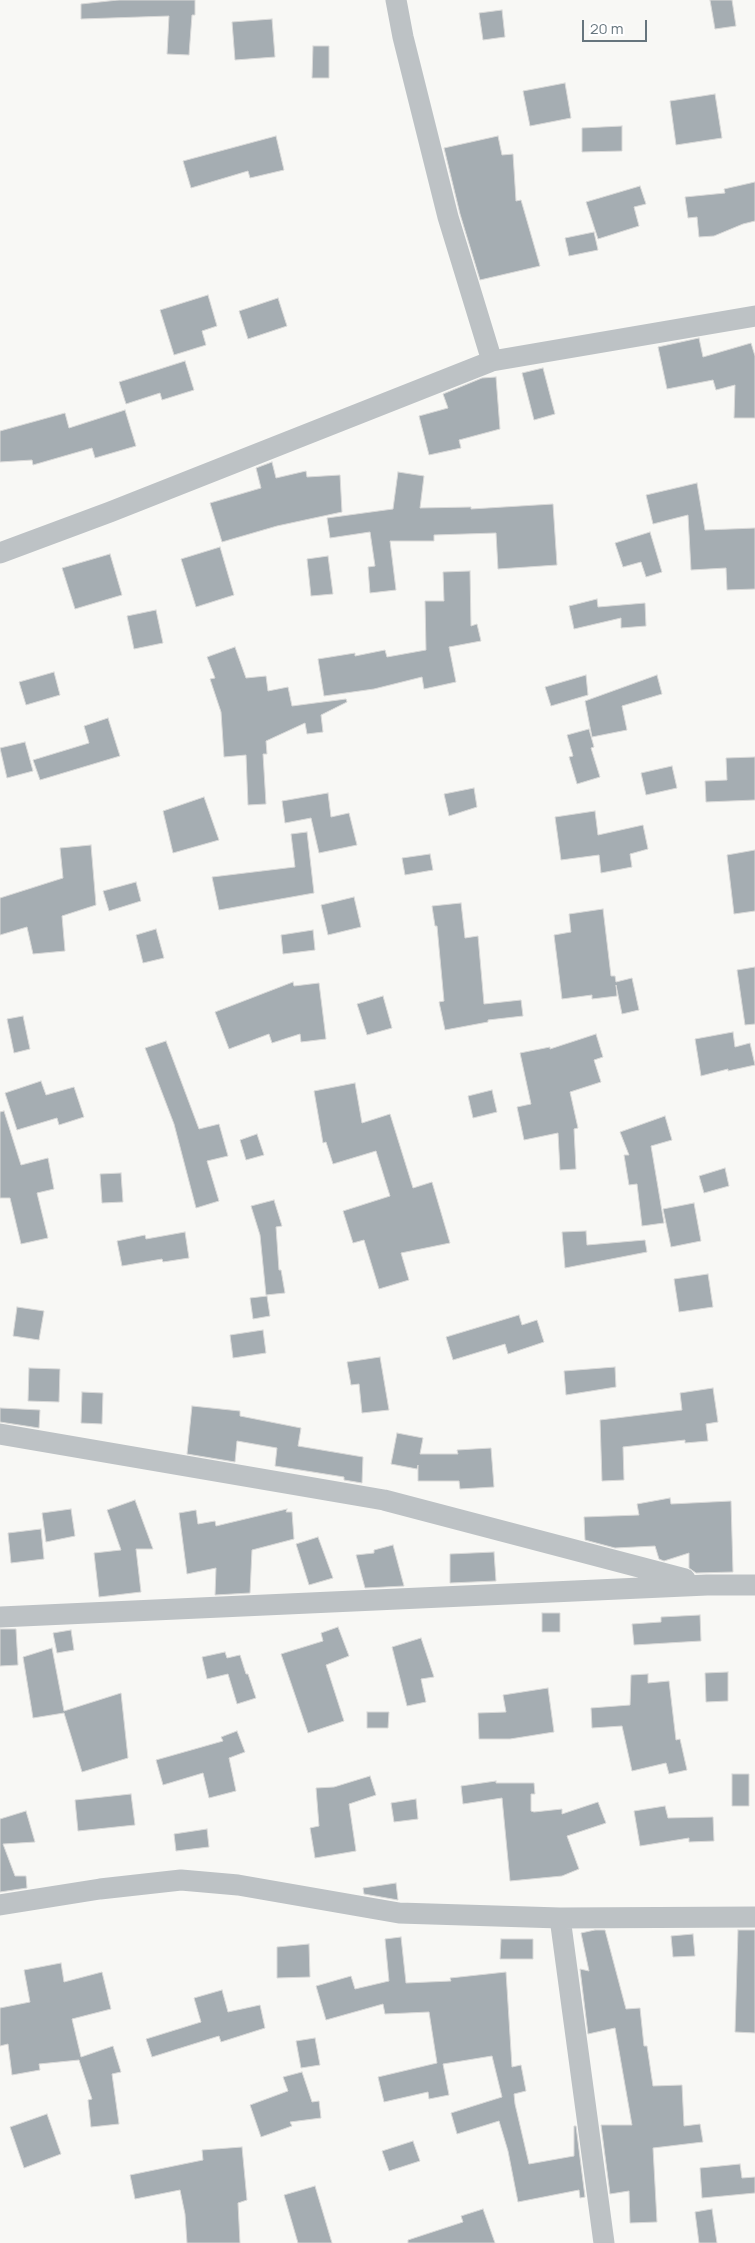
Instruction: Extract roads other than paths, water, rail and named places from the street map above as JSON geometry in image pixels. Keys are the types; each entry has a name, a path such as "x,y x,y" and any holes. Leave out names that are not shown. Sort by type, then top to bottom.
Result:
{"street":[{"path":"396,0 403,38 448,217 492,361"},
{"path":"0,553 119,509 492,361 755,316"},
{"path":"0,1434 384,1500 707,1585"},
{"path":"0,1616 707,1585 755,1586"},
{"path":"0,1905 100,1889 181,1880 238,1885 399,1913 560,1918 755,1917"},
{"path":"560,1918 604,2243"}]}
